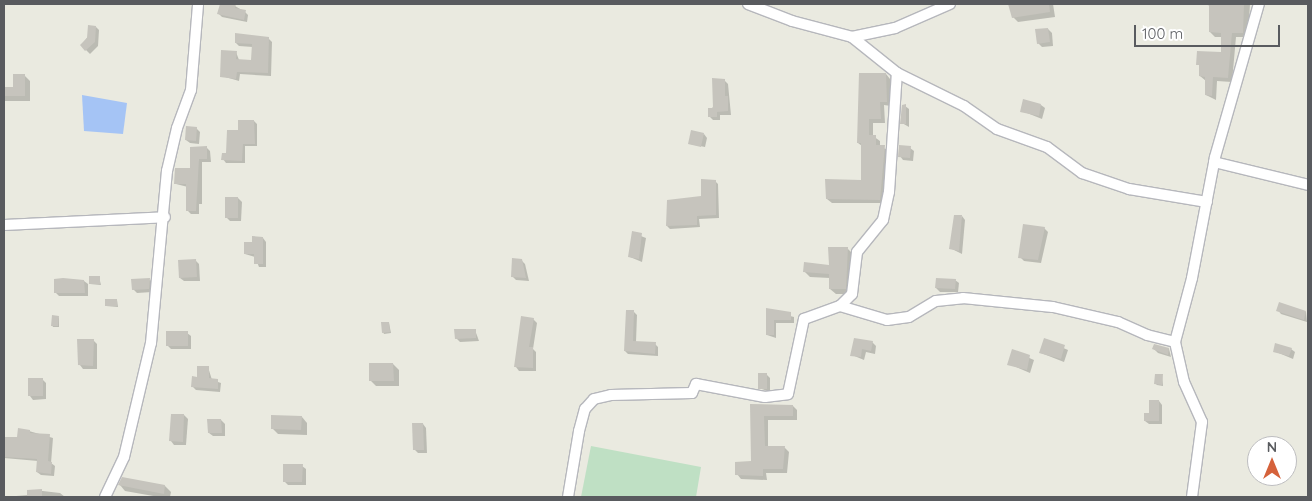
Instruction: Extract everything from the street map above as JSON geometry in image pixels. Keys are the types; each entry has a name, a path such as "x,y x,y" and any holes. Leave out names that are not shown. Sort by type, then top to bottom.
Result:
{"street":[{"path":"105,497 124,456 144,380 151,344 165,217 166,171 177,128 191,90 198,4"},
{"path":"748,4 792,21 852,37 897,73 964,106 997,129 1047,148 1082,173 1129,188 1207,202"},
{"path":"852,37 895,28 950,4"},
{"path":"1192,497 1202,422 1184,382 1175,342 1192,278 1214,162 1259,4"},
{"path":"568,497 581,424 585,409 594,399 611,395 692,393 696,384 765,397 788,394 804,319 840,306 852,294 857,252 883,220 889,192 897,73"},
{"path":"1214,162 1308,185"},
{"path":"4,225 165,217"},
{"path":"840,306 887,320 909,317 936,301 963,298 1053,307 1118,322 1147,335 1175,342"}],"green space":[{"path":"591,446 701,467 696,497 581,497"}],"water":[{"path":"82,95 127,103 123,134 84,131"}],"building":[{"path":"220,4 236,4 235,8 246,10 244,20 217,14"},
{"path":"1008,4 1049,4 1050,12 1012,18"},
{"path":"1209,4 1244,4 1243,33 1232,33 1228,78 1213,77 1212,96 1205,95 1205,77 1199,76 1199,65 1196,65 1197,51 1221,52 1221,33 1209,32"},
{"path":"88,25 96,26 95,42 85,51 80,45 87,38"},
{"path":"1048,28 1050,42 1037,44 1035,29"},
{"path":"235,33 269,37 268,73 237,72 236,79 220,77 221,50 237,51 236,59 251,60 252,44 235,43"},
{"path":"859,73 886,73 887,102 880,102 881,119 869,119 869,135 876,135 876,145 885,145 880,200 826,199 825,179 861,180 861,143 857,143"},
{"path":"13,74 25,74 25,96 4,96 4,87 13,87"},
{"path":"712,78 725,79 725,96 728,96 728,111 717,112 717,117 708,117 708,108 713,108"},
{"path":"1023,99 1041,104 1039,116 1020,112"},
{"path":"906,104 906,124 900,124 902,105"},
{"path":"238,120 254,120 255,144 243,144 242,161 221,160 222,153 226,153 227,130 238,130"},
{"path":"186,126 197,127 196,141 185,140"},
{"path":"691,130 704,133 701,147 688,144"},
{"path":"899,145 911,146 910,158 898,157"},
{"path":"207,146 207,159 199,159 196,211 186,211 186,184 174,184 175,168 190,168 190,147"},
{"path":"701,179 716,180 716,215 697,216 697,225 666,226 667,200 701,196"},
{"path":"225,197 238,197 238,218 225,218"},
{"path":"954,215 962,215 959,251 949,249"},
{"path":"1023,224 1045,227 1038,260 1018,258"},
{"path":"632,231 642,233 639,259 628,257"},
{"path":"252,236 263,237 263,264 254,264 254,254 244,254 244,242 252,242"},
{"path":"828,247 848,247 846,289 829,289 829,274 803,272 804,262 829,265"},
{"path":"512,258 522,259 526,278 511,277"},
{"path":"196,259 197,277 179,278 178,260"},
{"path":"89,276 100,276 100,284 89,284"},
{"path":"150,278 149,289 132,290 131,279"},
{"path":"936,278 956,279 955,289 935,288"},
{"path":"54,279 84,280 85,293 54,293"},
{"path":"105,299 117,299 117,306 105,306"},
{"path":"1279,302 1306,311 1304,320 1276,311"},
{"path":"766,308 791,312 791,320 774,320 774,335 766,335"},
{"path":"626,310 634,310 633,341 656,342 655,354 624,351"},
{"path":"52,315 59,316 58,326 51,326"},
{"path":"521,316 534,318 529,347 533,347 533,368 514,367"},
{"path":"381,322 389,322 390,332 382,333"},
{"path":"454,329 476,329 476,338 455,339"},
{"path":"166,331 188,331 188,346 166,346"},
{"path":"854,338 873,341 871,351 862,349 861,357 850,356"},
{"path":"1044,338 1065,345 1061,359 1039,353"},
{"path":"77,339 94,339 93,366 78,365"},
{"path":"1275,343 1292,348 1289,356 1273,352"},
{"path":"1154,344 1169,348 1168,355 1152,349"},
{"path":"1012,349 1030,355 1027,370 1007,365"},
{"path":"369,363 393,363 394,381 369,381"},
{"path":"197,366 209,366 209,378 218,379 218,389 191,387 192,376 197,377"},
{"path":"758,373 767,373 767,389 758,389"},
{"path":"1155,374 1163,374 1162,385 1154,384"},
{"path":"28,378 43,378 43,396 28,396"},
{"path":"1149,400 1159,400 1159,421 1144,421 1144,413 1149,413"},
{"path":"750,404 793,405 793,416 764,416 765,446 785,446 783,469 763,469 763,476 735,475 735,462 751,461"},
{"path":"171,414 184,414 183,442 169,441"},
{"path":"271,415 302,416 301,430 271,429"},
{"path":"207,419 221,419 222,433 208,433"},
{"path":"412,423 423,423 424,450 413,450"},
{"path":"18,428 30,430 30,433 50,434 48,461 52,462 51,474 36,472 37,459 4,457 4,437 17,437"},
{"path":"283,464 303,464 302,482 283,482"},
{"path":"122,477 165,485 164,494 118,485"},
{"path":"42,489 42,497 27,497 27,490"}]}
